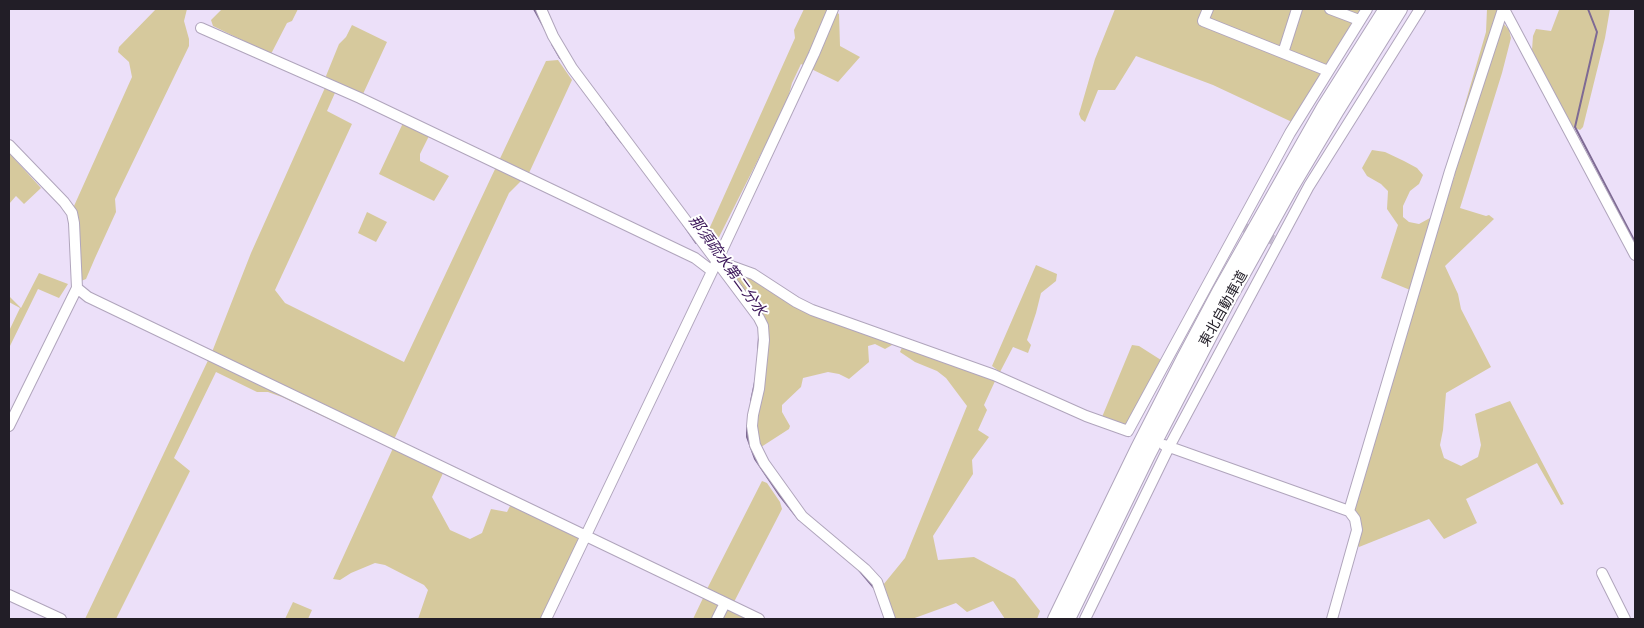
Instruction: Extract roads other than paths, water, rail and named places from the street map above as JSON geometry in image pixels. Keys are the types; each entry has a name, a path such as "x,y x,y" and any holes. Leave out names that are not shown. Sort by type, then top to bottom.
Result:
{"highway":[{"name":"東北自動車道","path":"1055,619 1138,448 1219,292 1324,107 1386,9"},
{"name":"東北自動車道","path":"1068,619 1149,453 1226,305 1289,191 1400,9"}],"street":[{"path":"541,9 553,36 572,68 760,318 763,326 763,355 752,426 758,453 802,516 865,569 877,582 890,619"},
{"path":"546,619 810,63 833,9"},
{"path":"1208,9 1203,21 1328,71"},
{"path":"1283,53 1298,9"},
{"path":"1330,9 1359,20"},
{"path":"717,260 753,274 796,302 812,310 994,375 1086,416 1128,431 1290,133 1367,9"},
{"path":"1085,619 1166,446 1276,241 1420,9"},
{"path":"1504,9 1635,255"},
{"path":"1349,511 1453,162 1504,9"},
{"path":"200,28 360,98 695,258 712,271"},
{"path":"9,145 64,202 72,213 77,288 9,426"},
{"path":"77,288 88,297 759,619"},
{"path":"1166,446 1349,511 1355,519 1357,530 1332,619"},
{"path":"1602,573 1625,619"},
{"path":"9,595 61,619"},
{"path":"717,619 725,603"}],"waterway":[{"name":"那須疏水第二分水","path":"534,9 546,31"},
{"path":"1588,9 1597,32 1575,127 1635,242"},
{"name":"那須疏水第二分水","path":"552,44 560,58"},
{"name":"那須疏水第二分水","path":"606,122 622,143"},
{"name":"那須疏水第二分水","path":"683,224 696,243"},
{"name":"那須疏水第二分水","path":"758,352 759,337"},
{"name":"那須疏水第二分水","path":"751,401 755,382"},
{"name":"那須疏水第二分水","path":"747,426 747,437 755,459 799,520"},
{"name":"那須疏水第二分水","path":"859,570 875,589"}],"tunnel":[{"path":"1243,227 1273,240"}]}
